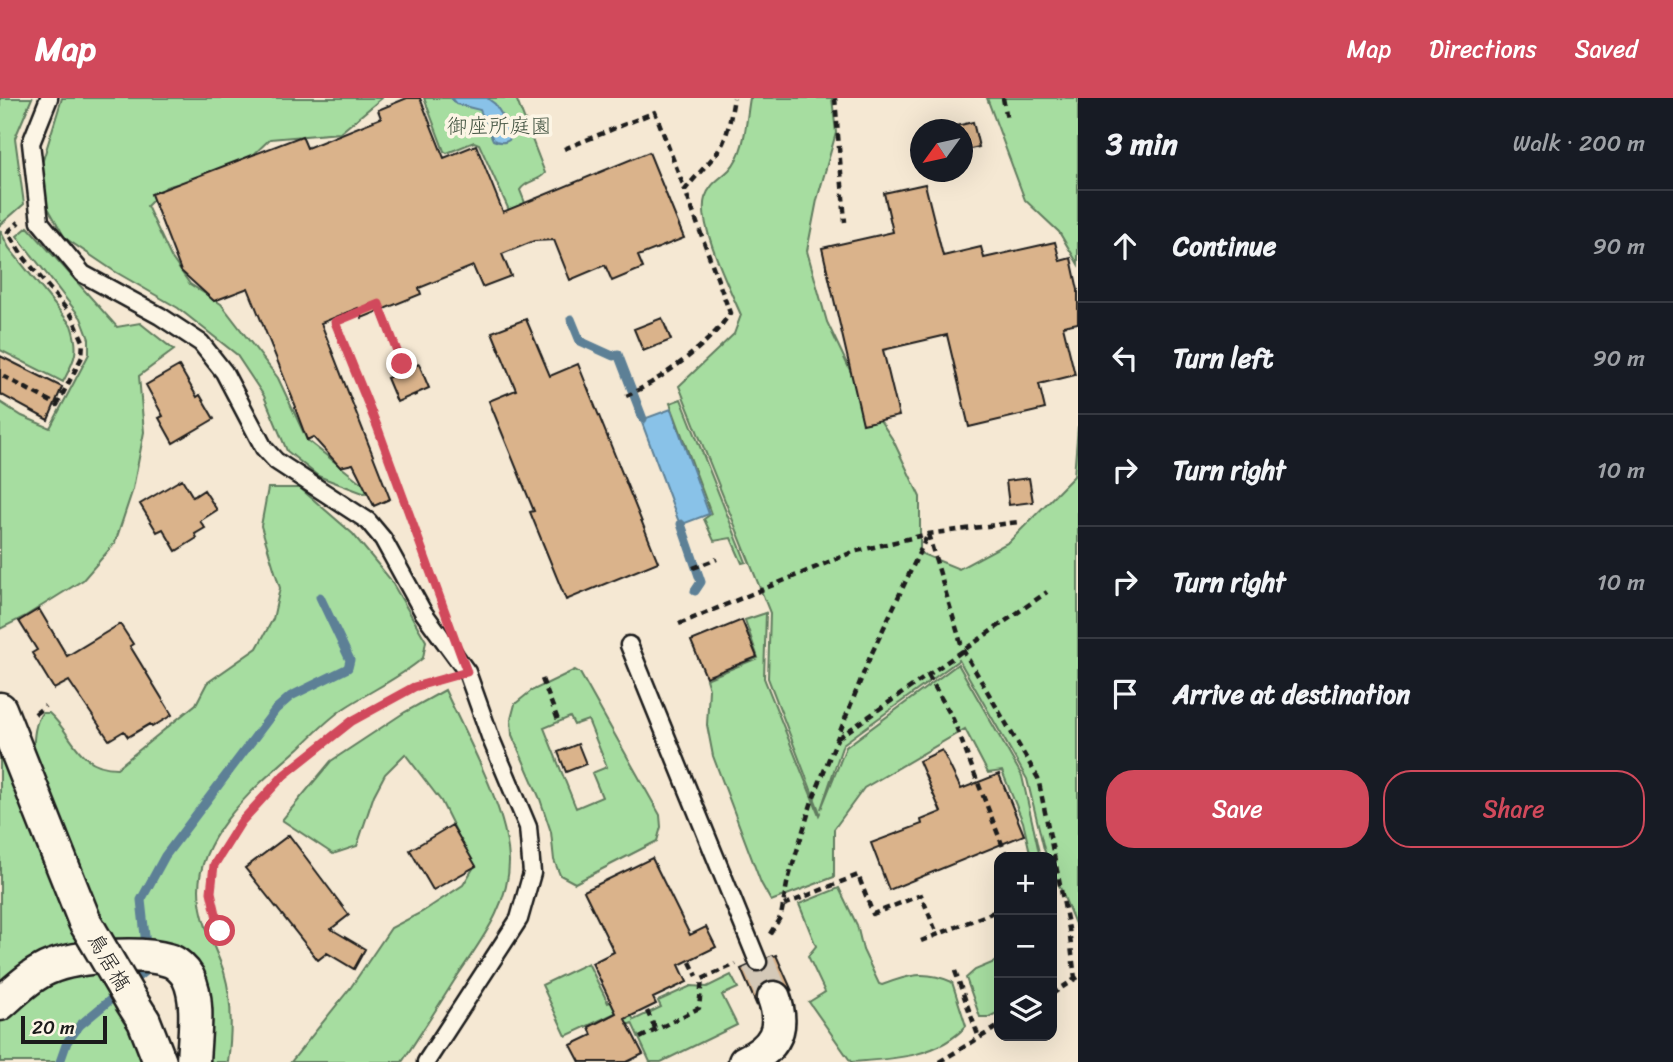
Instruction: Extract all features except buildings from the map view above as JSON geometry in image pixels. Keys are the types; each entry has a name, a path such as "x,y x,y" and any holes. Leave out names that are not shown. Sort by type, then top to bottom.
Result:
{"street":[{"name":"鳥居𣘺","path":"0,709 85,922 144,1021 160,1062"},
{"path":"0,1004 44,969 86,959 131,955 163,959 177,964 188,977 194,999 193,1062"},
{"path":"745,1062 772,1043 777,1033 780,1022 774,998"}],"lane":[{"path":"49,98 31,143 40,222 83,274 160,316 201,343 224,372 264,448 276,461 369,521 383,539 423,612 467,672 491,739 528,827 532,873 519,919 426,1062"},
{"path":"629,645 757,958"}],"path":[{"path":"685,190 721,146 734,98"},
{"path":"835,98 845,222"},
{"path":"1003,98 1007,119"},
{"path":"564,149 655,112 730,313 709,340 640,390 627,395"},
{"path":"3,376 57,405 82,357 83,341 72,316 22,255 8,232"},
{"path":"405,370 379,304 347,314 335,322 439,594"},
{"path":"389,370 402,364"},
{"path":"679,624 853,552 928,534 1018,522"},
{"path":"928,534 963,650 1038,778 1077,978 1057,991"},
{"path":"928,534 870,657 812,801 783,905 858,875 873,914 921,895 937,934"},
{"path":"696,567 717,559"},
{"path":"837,739 1046,592"},
{"path":"220,931 211,892 214,865 241,822 284,775 352,721 414,687 467,672"},
{"path":"928,675 953,719 1005,852"},
{"path":"542,679 558,720"},
{"path":"921,941 994,912"},
{"path":"640,1038 699,1008 702,979 757,958"},
{"path":"690,962 697,976"},
{"path":"955,971 979,1038"},
{"path":"647,1011 656,1030"},
{"path":"939,1062 994,1029"}],"green space":[{"path":"0,98 32,98 15,138 24,204 0,225"},
{"path":"62,98 382,98 340,133 270,139 248,160 166,187 147,206 171,257 190,284 221,304 278,378 307,440 360,482 381,492 363,493 318,476 287,451 264,396 236,354 178,308 114,271 65,238 47,206 40,170"},
{"name":"御座所庭園","path":"424,98 516,98 545,173 525,184 520,190 527,208 511,212 508,208 479,144 474,142 447,153 444,151"},
{"path":"750,98 832,98 836,133 817,200 807,251 827,322 857,385 893,440 920,497 920,553 959,569 1009,542 1074,476 1078,426 1078,931 1057,880 1057,852 1045,852 1044,849 1027,779 959,660 843,744 821,809 846,747 958,664 1022,776 1039,852 1030,852 1023,822 1002,771 988,773 965,729 864,788 834,829 834,877 771,901 761,883 713,756 707,725 709,689 706,679 758,658 745,620 766,613 764,678 819,815 820,813 768,678 770,613 679,386 734,334 741,315 710,239 704,209 705,198 710,189 735,163 744,136"},
{"path":"987,98 1078,98 1078,264 1059,232 1025,200"},
{"path":"28,227 117,327 140,323 174,350 139,376 144,432 133,489 115,543 83,580 0,629 0,402 22,416 50,428 89,354 89,339 81,318 17,236"},
{"path":"0,230 9,248 71,325 76,348 71,367 63,382 0,350"},
{"path":"681,399 746,562 742,563 731,538 714,541 704,519 711,514 670,403"},
{"path":"268,488 300,488 353,534 390,579 426,641 423,658 331,718 264,779 230,816 216,836 205,857 200,879 200,902 227,983 231,1017 230,1040 228,1062 201,1062 198,983 119,949 107,937 33,757 34,734 42,713 49,713 84,756 104,767 117,768 196,704 207,683 257,648 273,619 280,588 261,526"},
{"path":"575,670 580,673 660,815 661,827 657,841 575,883 560,875 554,860 551,832 540,799 512,735 511,719 515,704 531,691","holes":["570,717 574,725 588,720 607,767 592,773 602,797 576,808 544,728"]},
{"path":"445,690 494,796 507,840 508,877 498,909 482,939 402,1062 291,1062 351,987 391,928 422,912 463,885 474,867 441,801 405,754 385,774 374,795 357,846 333,854 282,820 331,761 405,712"},
{"path":"0,738 150,1062 0,1062"},
{"path":"839,888 857,925 863,950 879,984 917,975 933,976 952,982 966,1026 954,1037 913,1055 851,1062 809,1002 825,992 808,956 816,946 799,904"},
{"path":"994,962 994,1014 989,1017 980,1017 966,978 975,970"},
{"path":"588,963 608,1003 615,1000 627,1008 634,1020 661,1007 658,1001 691,986 707,987 731,975 738,988 722,995 737,1025 661,1062 650,1062 632,1023 622,1027 615,1013 566,1036 542,985"}],"water":[{"path":"451,98 487,98 495,104 513,133 510,139 503,142 493,140 480,110 456,104"},
{"path":"671,409 709,514 680,525 641,420"}],"waterway":[{"path":"571,319 580,341 613,356 618,354 643,419"},
{"path":"681,524 701,582 695,591"},
{"path":"60,1062 67,1042 80,1025 145,971 148,963 141,900 165,856 276,709 291,696 348,668 350,660 320,597"}],"tunnel":[{"path":"758,962 774,998"}],"route":[{"path":"220,931 211,892 214,865 241,822 284,775 352,721 414,687 467,672 377,426 335,322 379,304 402,364"}]}
